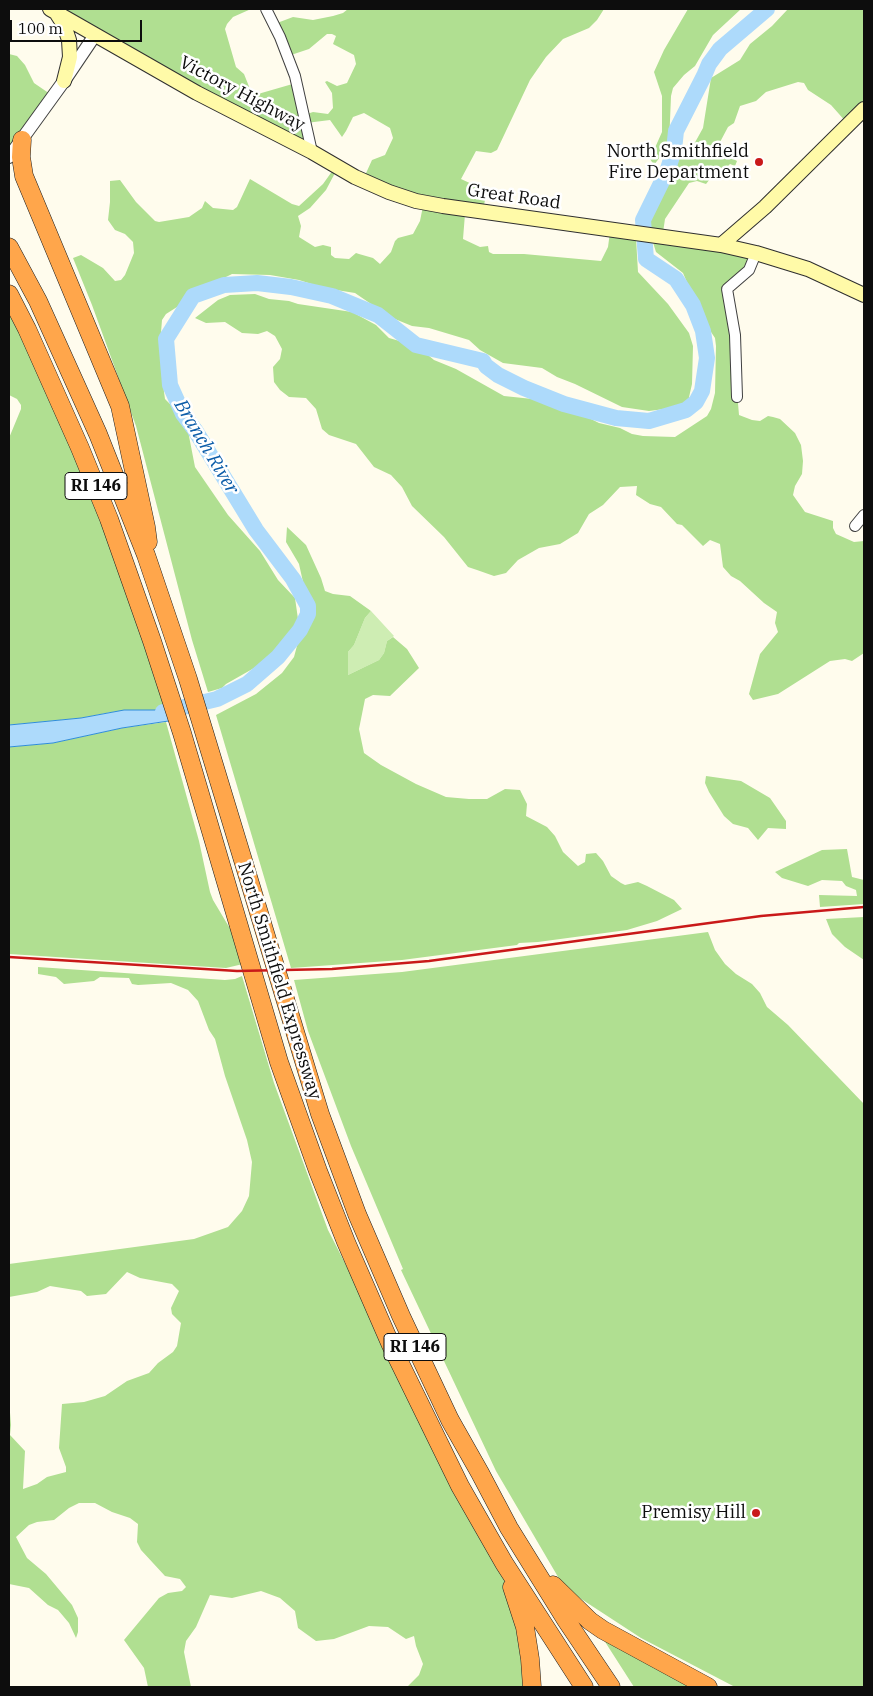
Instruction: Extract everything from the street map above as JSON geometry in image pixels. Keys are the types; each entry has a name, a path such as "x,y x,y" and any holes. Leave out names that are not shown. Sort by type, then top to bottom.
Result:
{"highway":[{"path":"22,140 21,157 24,176 120,406 146,527 152,575"},
{"name":"North Smithfield Expressway","path":"9,247 38,301 98,434 152,575 188,679 318,1105 342,1176 401,1316 450,1420 524,1553 611,1687"},
{"name":"North Smithfield Expressway","path":"9,294 27,329 80,448 109,519 167,685 280,1062 331,1206 366,1290 413,1392 460,1486 504,1563 584,1687"},
{"path":"524,1553 568,1602 590,1621 638,1650 708,1687"},
{"path":"504,1563 525,1627 532,1687"}],"main road":[{"name":"Victory Highway","path":"54,11 198,93 312,152"},
{"path":"54,11 64,26 69,40 70,57 64,82"},
{"path":"721,245 765,207 864,109"},
{"name":"Great Road","path":"312,152 355,178 416,201 721,245 777,258 864,295"}],"street":[{"path":"266,9 280,37 295,76 312,152"},
{"path":"9,158 64,82 95,35"},
{"path":"737,397 734,335 727,290 749,270 756,253"},
{"path":"855,526 864,515"}],"green space":[{"path":"50,9 251,9 233,17 225,29 236,67 244,74 250,89 258,94 296,83 307,114 313,112 328,114 333,108 332,93 325,82 327,81 337,86 347,83 356,64 354,55 333,44 336,36 327,34 309,49 288,56 277,23 293,17 313,20 343,13 348,9 604,9 589,28 563,39 546,57 530,80 497,150 491,153 476,151 461,179 487,191 482,214 465,214 463,239 480,247 488,246 489,252 493,254 524,254 601,261 608,247 610,232 636,238 638,272 668,304 689,333 693,346 692,384 687,406 649,411 622,407 557,377 542,368 503,363 480,350 469,340 429,328 412,326 390,317 355,293 324,288 299,280 270,275 232,274 218,281 166,314 162,320 160,345 165,399 177,411 188,431 195,467 228,515 260,551 278,580 295,598 299,626 294,634 263,663 222,688 208,692 192,640 136,426 73,258 81,255 103,268 115,281 121,280 125,275 134,253 133,242 125,234 115,230 108,220 110,181 120,180 136,202 155,221 159,222 189,217 202,208 205,201 213,208 233,210 237,207 250,179 292,204 299,206 323,184 333,170 335,173 326,190 310,208 298,216 301,226 299,237 315,247 323,245 331,247 331,255 335,258 349,259 356,253 373,258 380,264 391,252 398,238 413,234 420,221 423,206 362,182 372,160 385,155 393,138 390,128 364,113 353,117 342,137 330,120 306,123 310,149"},
{"path":"688,9 741,9 713,35 695,66 673,88 669,145 654,165 650,159 662,132 662,96 654,72 664,50"},
{"path":"788,9 864,9 864,107 847,123 831,105 808,90 804,83 798,82 766,92 756,101 740,106 734,123 728,127 719,144 722,153 737,161 735,166 730,164 725,169 718,169 706,184 697,181 689,183 665,219 662,239 751,253 750,266 728,288 739,415 760,421 768,416 780,419 795,433 801,445 803,461 802,474 795,486 793,495 805,512 833,521 833,528 836,534 854,542 864,541 864,653 852,661 845,659 830,661 778,694 753,700 749,694 760,654 778,632 775,623 777,612 740,581 731,576 723,567 720,544 710,540 703,546 682,525 677,524 661,507 650,504 636,495 637,486 620,487 603,505 589,514 578,533 560,544 539,548 518,560 506,573 494,576 468,567 444,537 412,506 402,487 391,475 374,467 356,444 329,435 322,429 316,409 306,398 289,397 280,390 274,382 273,367 280,359 282,349 275,336 267,331 258,334 242,333 225,322 206,323 195,318 218,300 230,295 255,294 269,299 352,312 376,325 389,338 417,346 434,360 456,369 504,396 542,400 568,412 620,428 632,434 675,437 707,416 711,409 715,393 716,346 715,338 703,320 683,273 656,252 651,236 649,210 665,177 669,163 685,146 693,146 703,128 711,78 740,60 750,44 772,26"},
{"path":"9,54 17,56 25,65 34,83 53,96 9,149"},
{"path":"9,305 88,489 146,641 165,707 155,710 112,712 81,718 9,725 9,438 21,405 17,399 9,395"},
{"path":"287,527 306,545 325,591 350,596 371,611 365,618 354,645 348,652 348,675 379,660 384,653 387,641 393,637 407,649 419,668 390,696 373,695 365,699 359,729 364,753 381,765 416,784 446,797 487,799 505,789 520,790 527,804 526,816 547,827 555,836 563,852 578,866 585,862 586,854 596,853 611,876 621,883 625,885 638,882 674,900 682,909 657,921 627,930 402,960 291,968 216,715 256,694 282,673 294,657 301,631 314,612 314,605 303,582 299,564 286,542"},
{"path":"371,611 394,636 387,641 384,653 379,660 348,675 348,652 354,645 365,618"},
{"path":"166,722 199,841 210,892 238,942 243,964 226,968 9,954 9,747 53,743 122,728"},
{"path":"706,776 741,781 770,798 786,821 786,829 768,828 758,840 748,828 733,824 724,816 709,792 705,783"},
{"path":"847,849 852,877 864,880 864,904 820,907 819,895 857,896 856,890 846,886 842,881 822,880 808,886 782,878 775,872 822,850"},
{"path":"864,917 864,960 845,947 832,934 826,919"},
{"path":"708,932 715,950 725,964 752,984 760,993 767,1007 788,1025 864,1104 864,1687 735,1687 641,1638 569,1591 561,1582 496,1471 401,1270 403,1269 351,1146 308,1031 294,980 402,972"},
{"path":"38,967 225,980 242,976 274,1083 328,1230 513,1591 531,1687 409,1687 419,1675 423,1664 414,1636 406,1639 388,1627 369,1626 334,1639 316,1641 298,1628 295,1611 280,1598 261,1591 232,1598 210,1595 196,1627 186,1641 184,1652 191,1687 148,1687 144,1668 124,1640 159,1598 168,1593 182,1591 186,1587 180,1579 165,1576 141,1550 137,1542 138,1524 130,1518 112,1512 95,1503 79,1503 54,1520 29,1525 16,1537 27,1558 46,1574 72,1605 78,1618 76,1638 69,1623 58,1610 48,1605 29,1588 9,1584 9,1400 10,1435 25,1451 23,1489 37,1484 47,1477 66,1472 59,1448 62,1404 84,1402 105,1396 127,1381 149,1373 158,1363 173,1352 177,1346 181,1323 172,1314 171,1308 179,1291 172,1284 140,1278 127,1272 106,1294 87,1296 81,1291 50,1286 37,1292 9,1297 9,1264 194,1239 228,1227 242,1211 249,1196 252,1162 247,1140 225,1076 215,1039 209,1030 198,1001 188,990 171,983 132,984 129,978 100,977 94,981 64,984 56,977 38,974"},
{"path":"600,1634 702,1687 634,1687"}],"water":[{"path":"165,707 175,720 122,728 53,743 9,747 9,725 81,718 124,710 155,710"}],"waterway":[{"name":"Branch River","path":"163,712 217,699 247,684 278,657 300,630 308,614 308,606 293,579 256,530 195,430 183,414 170,385 166,339 193,296 224,285 257,283 291,287 332,296 378,315 416,345 483,361 486,366 498,375 564,404 616,418 649,421 686,410 696,402 702,391 707,358 703,331 693,305 676,279 646,259 643,220 668,169 674,150 676,131 709,64 720,49 767,9"}],"railway":[{"path":"9,957 237,971 332,969 429,961 761,916 864,907"}],"place":[{"name":"North Smithfield Fire Department","path":"759,162"},
{"name":"Premisy Hill","path":"756,1513"}]}
